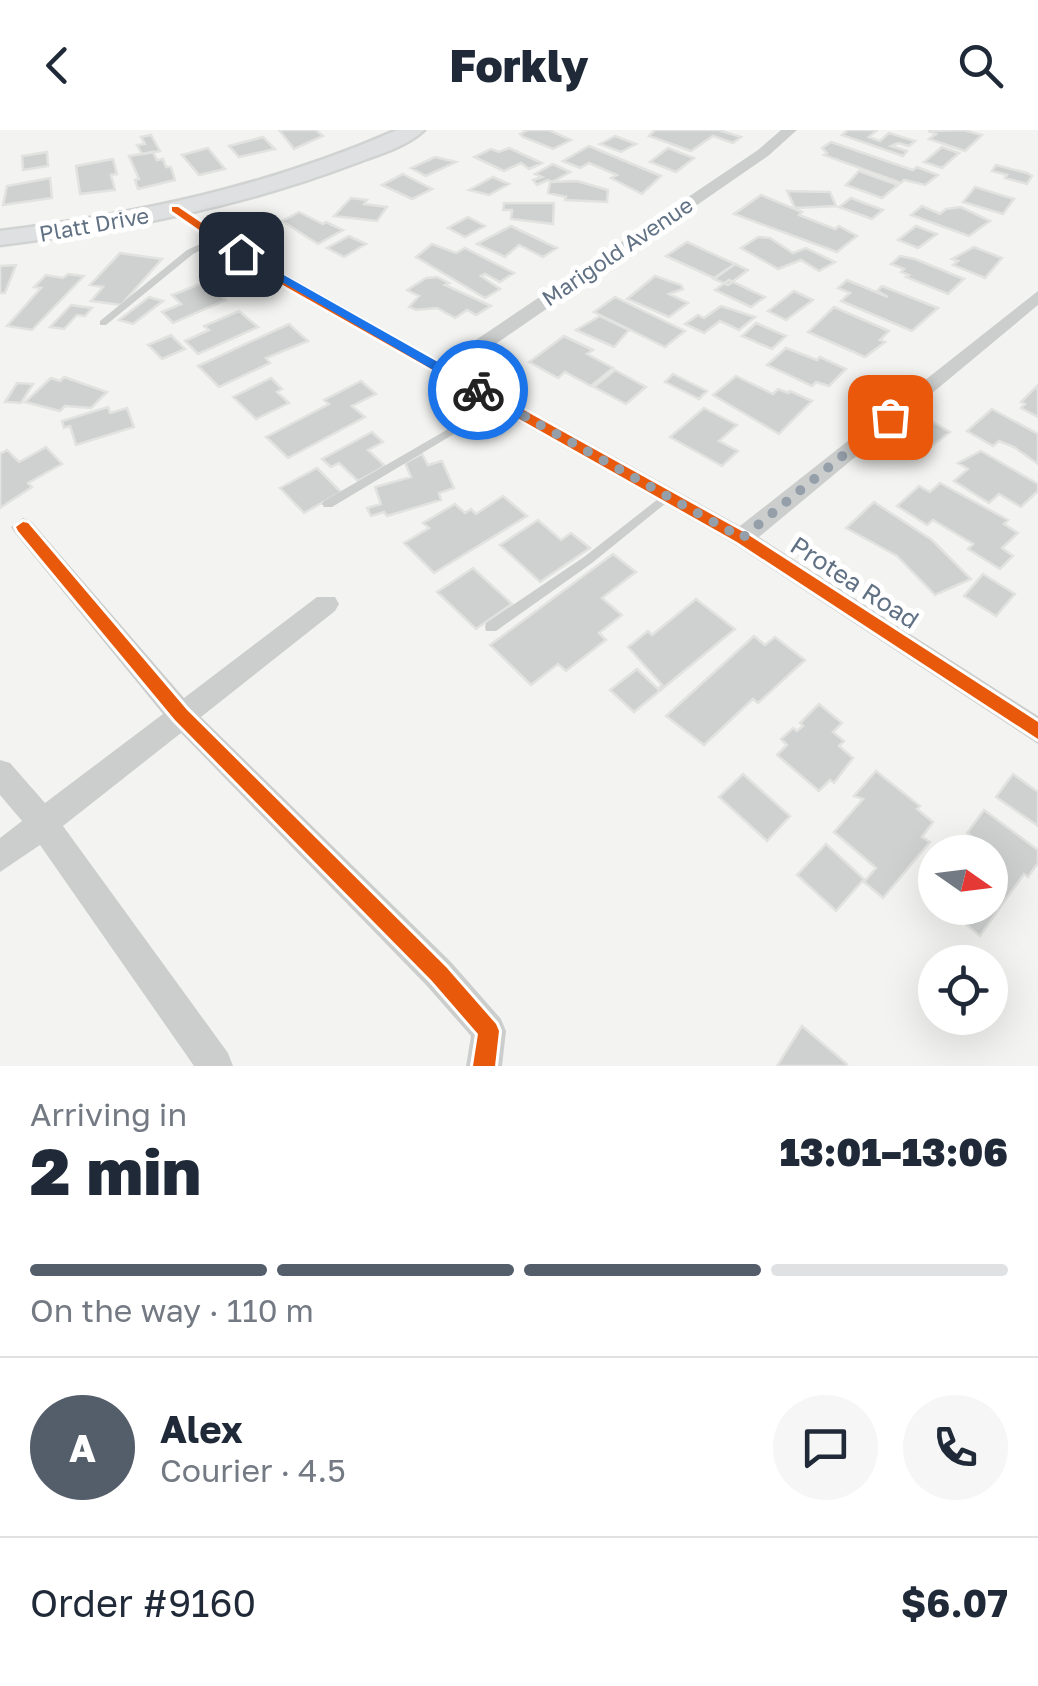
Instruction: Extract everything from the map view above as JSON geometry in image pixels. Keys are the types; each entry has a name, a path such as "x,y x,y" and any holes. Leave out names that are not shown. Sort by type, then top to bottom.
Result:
{"street":[{"name":"Platt Drive","path":"0,238 176,209 318,170 414,130"},
{"name":"Marigold Avenue","path":"443,371 790,130"},
{"name":"Protea Road","path":"176,209 264,270 742,538 1034,720"},
{"path":"742,538 1038,296"},
{"path":"24,527 181,715 477,1016 489,1031 484,1066"},
{"path":"0,857 326,604"},
{"path":"0,773 43,824 215,1066"}],"lane":[{"path":"103,323 190,252 218,238"},
{"path":"328,504 500,402"},
{"path":"491,627 588,560 667,496"}],"building":[{"path":"279,130 316,130 323,136 294,149"},
{"path":"523,130 549,130 571,140 553,149 523,137"},
{"path":"655,130 719,130 741,137 733,143 713,136 691,151 649,136"},
{"path":"848,130 877,130 869,137 880,141 889,133 915,141 909,146 891,146 907,151 903,156 842,135"},
{"path":"964,130 982,135 965,151 929,139 936,134 928,131"},
{"path":"151,135 160,151 142,154 137,145 145,144 141,137"},
{"path":"615,136 636,144 621,152 600,144"},
{"path":"263,137 275,149 239,157 229,146"},
{"path":"831,142 938,175 925,185 904,180 901,183 824,155 827,153 822,148"},
{"path":"589,146 661,176 642,194 611,178 617,175 589,163 580,168 563,161"},
{"path":"942,147 959,153 942,168 924,162"},
{"path":"208,148 225,169 199,175 182,155"},
{"path":"509,148 542,163 529,169 521,163 504,171 474,157 491,149 499,152"},
{"path":"668,148 694,158 676,172 650,162"},
{"path":"47,152 48,166 23,170 22,156"},
{"path":"153,152 157,160 163,159 166,167 171,167 175,180 138,189 135,180 139,179 129,156"},
{"path":"435,157 456,162 426,176 411,168"},
{"path":"113,159 117,174 111,175 115,190 80,194 76,166"},
{"path":"553,164 570,172 537,185 533,180 542,177 535,174"},
{"path":"996,165 1032,176 1027,184 1005,178 1007,175 992,171"},
{"path":"859,171 898,185 882,198 846,185"},
{"path":"403,174 432,189 412,199 382,185"},
{"path":"493,177 509,184 489,195 469,190"},
{"path":"50,178 52,198 3,205 7,186"},
{"path":"577,181 608,190 607,202 565,200 566,197 548,193 550,182"},
{"path":"975,187 1014,199 1003,214 963,202"},
{"path":"787,191 830,192 836,206 795,208"},
{"path":"761,195 802,212 799,215 835,229 839,226 857,236 837,252 734,214"},
{"path":"351,198 387,207 377,221 334,216"},
{"path":"851,198 883,210 872,219 839,207"},
{"path":"504,203 554,203 553,224 511,219 512,210 503,210"},
{"path":"922,206 940,214 961,207 990,221 969,236 911,215"},
{"path":"299,212 343,230 318,244 282,221"},
{"path":"468,217 485,226 465,237 448,228"},
{"path":"511,226 557,248 543,257 519,245 505,257 477,244"},
{"path":"916,226 937,234 918,248 898,240"},
{"path":"349,236 366,244 344,257 327,248"},
{"path":"758,237 770,238 793,253 806,248 835,262 819,271 801,260 778,269 741,248"},
{"path":"687,242 735,264 714,278 666,256"},
{"path":"432,244 456,253 465,248 514,273 500,282 485,274 481,276 500,289 485,298 416,257"},
{"path":"974,247 1002,258 985,278 953,265 958,261 952,259"},
{"path":"120,253 162,259 121,305 91,301 103,287 90,285"},
{"path":"900,256 964,279 948,294 906,277 909,275 901,272 904,269 891,264"},
{"path":"735,264 748,270 728,285 714,279"},
{"path":"16,265 5,293 0,293 0,266"},
{"path":"68,274 84,276 32,330 7,326 41,288 34,287 46,275 63,278"},
{"path":"655,276 681,285 683,289 669,294 688,303 669,317 627,299"},
{"path":"437,277 449,283 445,285 491,306 476,315 467,310 455,318 437,308 409,307 419,296 407,290 426,278"},
{"path":"729,280 765,297 751,307 715,290"},
{"path":"847,280 888,297 877,291 882,286 938,308 912,331 841,301 850,293 838,288"},
{"path":"205,282 226,300 173,323 162,312 181,304 172,295"},
{"path":"794,291 813,300 786,320 768,311"},
{"path":"149,297 163,301 133,324 119,320"},
{"path":"615,297 685,331 665,347 594,312"},
{"path":"71,305 92,308 85,316 77,315 64,329 50,327"},
{"path":"721,306 755,317 739,330 720,321 704,333 685,324 698,315 704,318"},
{"path":"834,307 889,331 880,340 885,342 865,357 808,332"},
{"path":"239,311 258,327 198,354 185,341 209,330 204,326"},
{"path":"600,316 629,330 614,347 576,330"},
{"path":"756,323 786,336 772,349 742,336"},
{"path":"289,324 308,341 266,358 270,363 219,387 198,366"},
{"path":"171,335 185,349 162,359 148,345"},
{"path":"564,336 593,350 587,354 613,368 591,386 565,372 558,378 529,362"},
{"path":"786,348 846,369 829,386 816,382 812,386 767,365"},
{"path":"615,370 646,387 626,404 594,387"},
{"path":"673,374 707,391 699,399 665,382"},
{"path":"736,376 773,394 778,389 790,391 812,401 779,434 713,395"},
{"path":"64,377 107,392 91,408 65,406 60,411 25,402 51,378 60,381"},
{"path":"271,378 282,389 277,392 289,403 256,419 233,397"},
{"path":"361,381 376,394 352,406 365,417 288,458 266,437 329,404 324,400"},
{"path":"17,383 33,384 21,403 5,402"},
{"path":"1038,385 1038,417 1021,408 1025,404 1021,402"},
{"path":"108,407 110,413 127,408 134,427 76,445 70,426 64,428 62,421"},
{"path":"704,408 737,425 719,441 738,451 722,466 670,437"},
{"path":"992,409 1038,434 1038,464 1014,447 999,441 993,446 967,431"},
{"path":"933,422 950,432 931,447 914,437"},
{"path":"372,432 383,442 368,450 385,466 358,481 339,463 331,467 322,459"},
{"path":"46,447 62,464 28,483 32,487 0,508 0,454 7,450 19,462"},
{"path":"981,451 1038,484 1038,491 1021,507 999,494 989,503 954,481 968,469 958,463"},
{"path":"422,454 428,465 442,461 454,488 439,493 441,500 387,516 384,512 371,516 367,508 381,504 375,487 411,477 405,463"},
{"path":"317,468 341,492 304,513 280,488"},
{"path":"940,483 1008,520 1004,524 1018,533 1002,548 1013,556 1000,569 968,549 973,544 933,520 927,525 897,506 919,486 930,492"},
{"path":"503,496 527,516 434,573 404,543 429,528 423,523 455,504 465,513 471,509 476,514"},
{"path":"874,502 932,540 971,579 935,595 897,556 846,528"},
{"path":"538,520 561,540 571,533 590,548 540,582 500,545"},
{"path":"613,554 636,572 602,598 622,615 599,633 606,640 566,671 558,664 531,685 490,645"},
{"path":"473,568 512,604 476,629 437,592"},
{"path":"983,574 1015,594 996,616 964,596"},
{"path":"696,599 735,629 634,712 610,690 637,669 658,689 662,685 628,647 648,631 652,635"},
{"path":"754,636 765,645 775,637 805,660 758,703 753,699 704,745 666,716"},
{"path":"819,704 842,723 833,732 844,741 839,746 853,758 834,783 830,780 819,791 777,755 787,745 781,739 793,728 797,731 803,726 800,723"},
{"path":"876,771 920,806 917,809 933,822 923,835 918,835 918,856 883,898 864,882 876,868 834,832 863,799 854,796"},
{"path":"743,774 790,816 767,841 719,797"},
{"path":"1013,774 1038,792 1038,826 996,797"},
{"path":"984,810 1038,850 1038,863 1028,877 1024,874 1008,897 1008,835 967,833"},
{"path":"826,844 864,879 836,911 797,875"},
{"path":"967,925 988,925 980,936"},
{"path":"802,1026 847,1064 846,1066 777,1066"}],"cycle path":[{"path":"175,209 264,270 742,538 1038,731"},
{"path":"23,527 181,715 439,974 489,1031 484,1066"}],"way so far":[{"path":"478,390 742,538 890,417"}],"route":[{"path":"241,254 478,390"}]}
